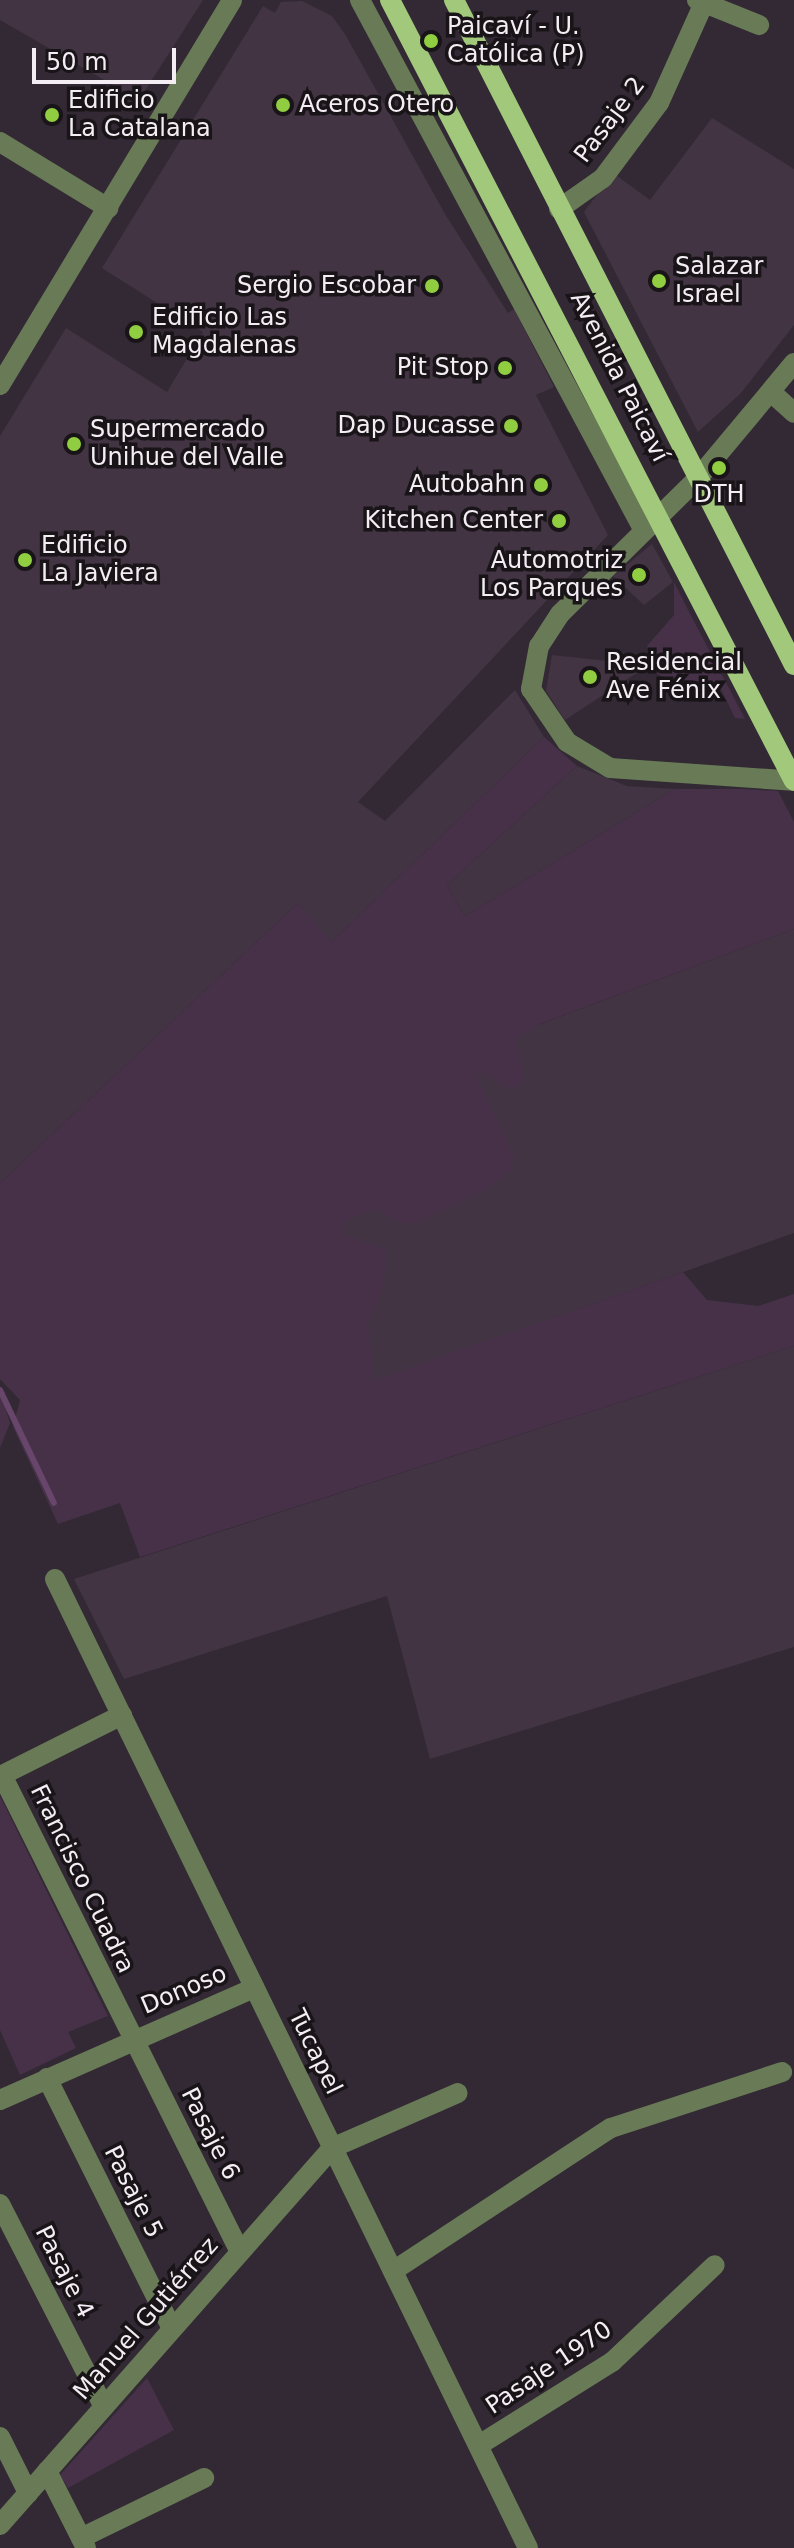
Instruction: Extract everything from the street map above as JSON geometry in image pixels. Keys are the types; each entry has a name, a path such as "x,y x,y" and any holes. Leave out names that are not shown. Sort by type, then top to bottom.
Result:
{"main road":[{"name":"Avenida Paicaví","path":"390,0 661,516 794,781"},
{"name":"Avenida Paicaví","path":"454,0 794,665"}],"street":[{"path":"0,385 230,7 246,0"},
{"path":"700,2 759,25"},
{"name":"Pasaje 2","path":"559,209 603,178 659,103 700,2"},
{"name":"Avenida Paicaví","path":"357,3 643,529"},
{"path":"0,142 108,208"},
{"path":"794,363 699,477 661,516 643,529 549,629 536,655 535,700 567,742 610,768 794,781"},
{"path":"771,392 794,413"},
{"name":"Tucapel","path":"55,1579 528,2548"},
{"name":"Francisco Cuadra","path":"122,1715 1,1776 133,2040"},
{"name":"Donoso","path":"0,2100 254,1988"},
{"name":"Pasaje 6","path":"133,2040 240,2252"},
{"path":"393,2271 611,2128 782,2072"},
{"name":"Pasaje 5","path":"47,2078 172,2329"},
{"path":"332,2148 458,2093"},
{"name":"Manuel Gutiérrez","path":"0,2525 332,2148"},
{"name":"Pasaje 4","path":"0,2204 104,2407"},
{"name":"Pasaje 1970","path":"479,2445 612,2362 715,2265"},
{"path":"0,2437 28,2493"},
{"path":"47,2471 84,2543 204,2478"}],"shaded area":[{"path":"0,0 203,0 139,100 0,20"},
{"path":"302,1 332,16 345,34 445,214 508,313 514,309 554,387 536,395 608,535 358,802 385,821 515,690 544,737 330,943 298,903 0,1183 0,436 66,328 167,392 203,332 102,268 263,6 275,13 281,2"},
{"name":"Salazar Israel","path":"712,118 794,169 794,325 741,393 698,432 584,212 613,173 650,200"},
{"path":"652,544 673,582 644,605 613,576"},
{"path":"674,582 745,719 735,718 718,683 665,678 646,667 647,646 674,615"},
{"path":"552,655 646,667 565,720 546,691"},
{"path":"544,737 577,766 447,885 465,916 675,789 739,789 778,791 794,822 794,929 540,1024 515,1040 525,1081 511,1090 482,1072 477,1076 514,1158 510,1171 488,1189 416,1223 399,1223 376,1209 348,1219 339,1233 386,1249 384,1285 368,1324 374,1380 683,1272 707,1300 758,1306 794,1294 794,1346 140,1557 120,1503 58,1524 13,1427 20,1400 0,1379 0,1183 298,903 331,942"},
{"path":"577,766 627,786 675,789 465,916 447,885"},
{"path":"794,929 794,1233 351,1389 332,1225 466,1052"},
{"path":"794,1346 794,1647 430,1759 387,1596 124,1679 74,1579"},
{"path":"0,1389 10,1423 0,1448"},
{"path":"0,1796 108,2016 68,2032 76,2048 20,2075 0,2030"},
{"path":"147,2378 174,2430 68,2488 60,2475"}],"waterway":[{"path":"0,1390 54,1503"}],"place":[{"name":"Paicaví - U. Católica (P)","path":"431,41"},
{"name":"Aceros Otero","path":"283,105"},
{"name":"Edificio La Catalana","path":"52,115"},
{"name":"Salazar Israel","path":"659,281"},
{"name":"Sergio Escobar","path":"432,286"},
{"name":"Edificio Las Magdalenas","path":"136,332"},
{"name":"Pit Stop","path":"505,368"},
{"name":"Dap Ducasse","path":"511,426"},
{"name":"Supermercado Unihue del Valle","path":"74,444"},
{"name":"DTH","path":"719,468"},
{"name":"Autobahn","path":"541,485"},
{"name":"Kitchen Center","path":"559,521"},
{"name":"Edificio La Javiera","path":"25,560"},
{"name":"Automotriz Los Parques","path":"639,575"},
{"name":"Residencial Ave Fénix","path":"590,677"}]}
